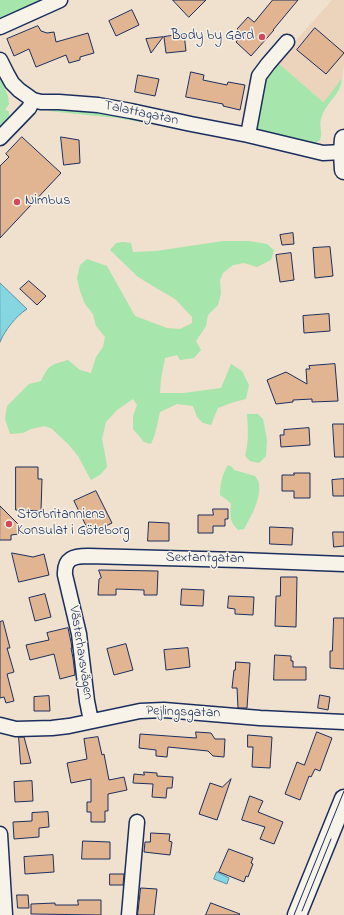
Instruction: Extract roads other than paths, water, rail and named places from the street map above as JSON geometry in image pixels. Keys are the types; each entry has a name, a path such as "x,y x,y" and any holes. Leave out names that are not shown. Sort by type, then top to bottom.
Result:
{"street":[{"path":"0,27 60,0"},
{"path":"248,135 259,76 287,42"},
{"path":"0,60 12,83 33,100 29,108 0,138"},
{"name":"Talattagatan","path":"33,100 41,102 98,105 131,111 248,135 323,153 343,146"},
{"path":"343,146 344,170"},
{"name":"Sextantgatan","path":"68,562 75,557 88,556 344,564"},
{"name":"Västerhavsvägen","path":"68,562 65,574 79,634 87,701 91,721"},
{"name":"Pejlingsgatan","path":"0,726 16,729 38,729 69,726 140,712 164,710 260,718 344,722"},
{"path":"297,915 344,799"},
{"path":"129,915 137,822"},
{"path":"0,834 5,915"}],"water":[{"path":"0,283 27,309 11,324 0,342"},
{"path":"217,872 229,878 227,884 214,879"}],"tram line":[{"path":"294,915 344,791"},
{"path":"302,911 331,839"}],"place":[{"name":"Body by Gard","path":"262,37"},
{"name":"Nimbus","path":"17,202"},
{"name":"Storbritanniens Konsulat i Göteborg","path":"9,524"}]}
